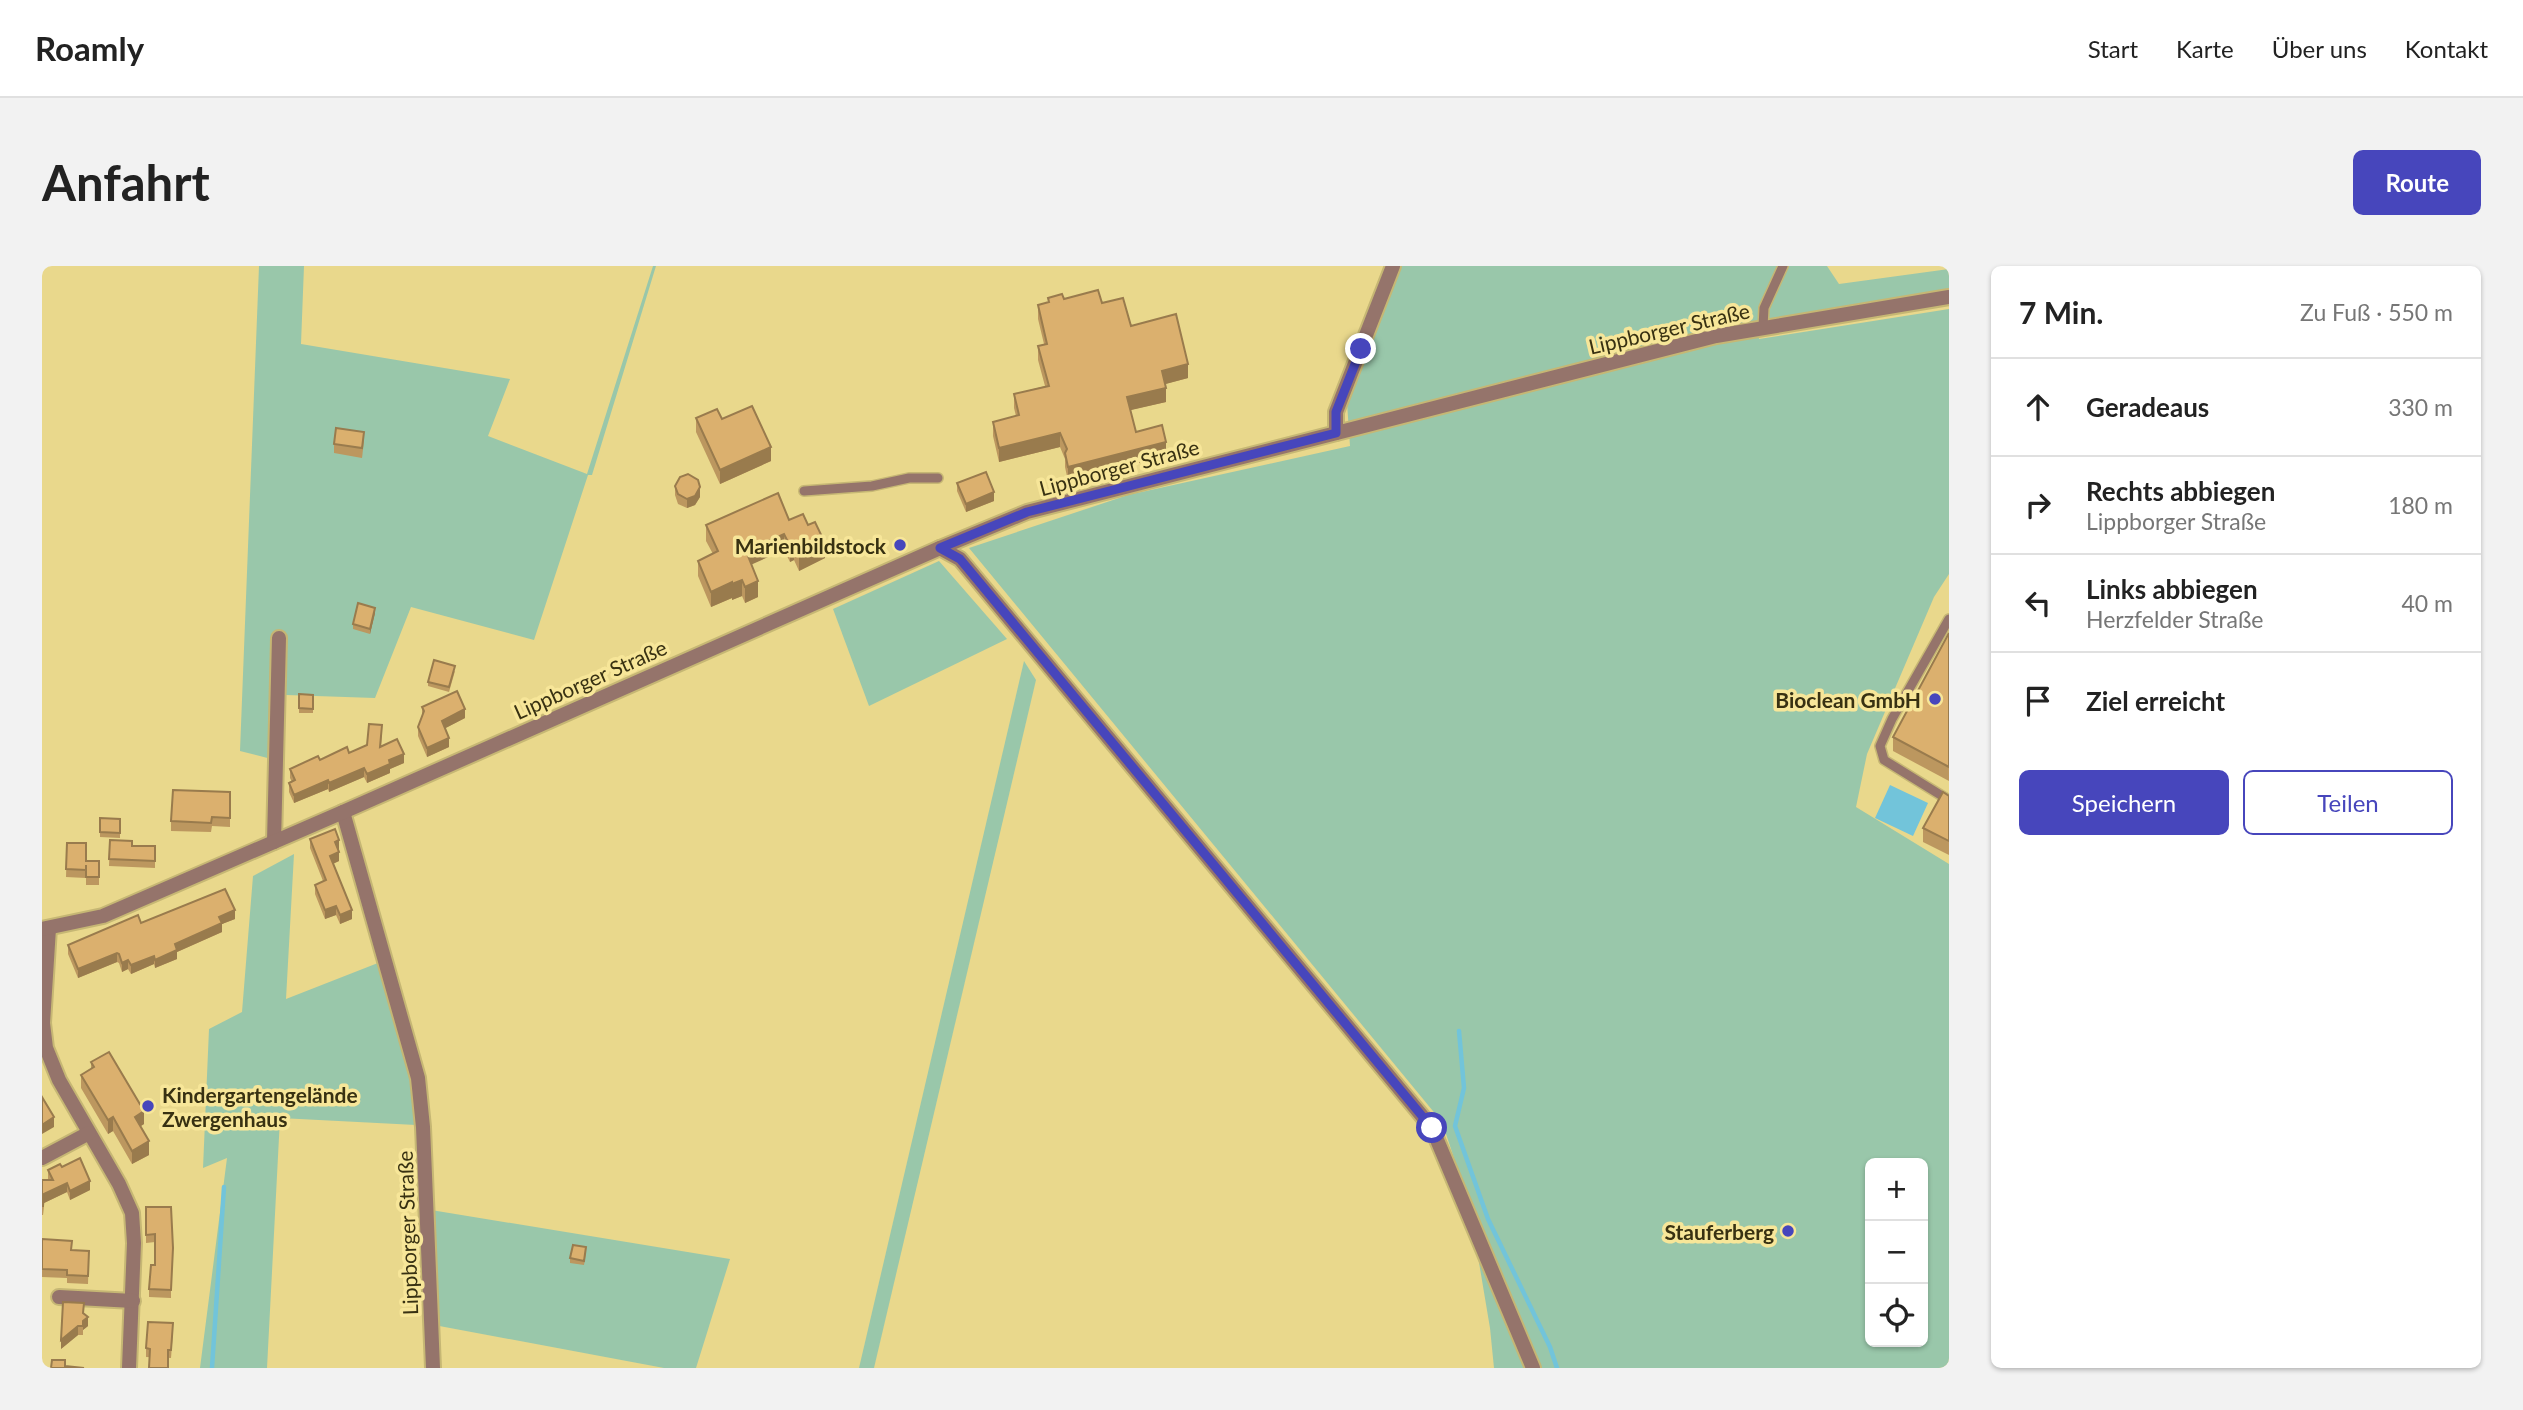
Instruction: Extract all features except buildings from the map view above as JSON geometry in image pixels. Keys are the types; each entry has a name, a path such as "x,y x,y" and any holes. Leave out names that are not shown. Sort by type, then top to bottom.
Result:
{"street":[{"path":"1336,433 1336,412 1393,266"},
{"name":"Lippborger Straße","path":"46,929 103,916 1027,512 1702,339 1949,297"},
{"path":"940,548 960,559 1432,1128 1533,1368"},
{"path":"275,842 279,638"},
{"name":"Lippborger Straße","path":"343,812 418,1078 423,1127 433,1368"},
{"path":"46,929 43,1023 46,1048 59,1080 119,1184 132,1213 133,1301 129,1368"},
{"path":"42,1158 89,1133"},
{"path":"59,1297 133,1301"}],"lane":[{"path":"1763,327 1764,308 1783,266"},
{"path":"804,491 872,486 909,478 938,478"},
{"path":"1947,799 1884,761 1880,746 1892,719 1949,619"}],"green space":[{"path":"259,266 304,266 301,344 510,379 488,436 587,474 653,266 656,266 592,475 588,475 534,640 411,607 375,698 286,695 283,762 240,751"},
{"path":"1401,266 1827,266 1839,284 1949,269 1949,290 1759,321 1759,339 1949,309 1949,574 1934,597 1867,754 1856,807 1949,864 1949,1368 1494,1368 1469,1203 1442,1122 969,548 1128,495 1350,446 1347,403"},
{"path":"939,561 1007,639 869,706 833,609"},
{"path":"1024,661 1036,680 874,1368 859,1368"},
{"path":"294,854 286,999 383,961 414,1077 416,1125 280,1118 267,1368 200,1368 227,1158 203,1168 209,1029 242,1012 253,876"},
{"path":"431,1210 730,1259 696,1368 664,1368 434,1325"}],"water":[{"path":"1890,785 1928,803 1913,836 1875,818"}],"waterway":[{"path":"1459,1031 1464,1088 1455,1126 1488,1219 1550,1347 1557,1368"},
{"path":"212,1368 224,1187"}],"place":[{"name":"Marienbildstock","path":"900,545"},
{"name":"Bioclean GmbH","path":"1935,699"},
{"name":"Kindergartengelände Zwergenhaus","path":"148,1106"},
{"name":"Stauferberg","path":"1788,1231"}],"route":[{"path":"1361,349 1336,412 1336,433 1027,512 940,548 960,559 1432,1128"}]}
